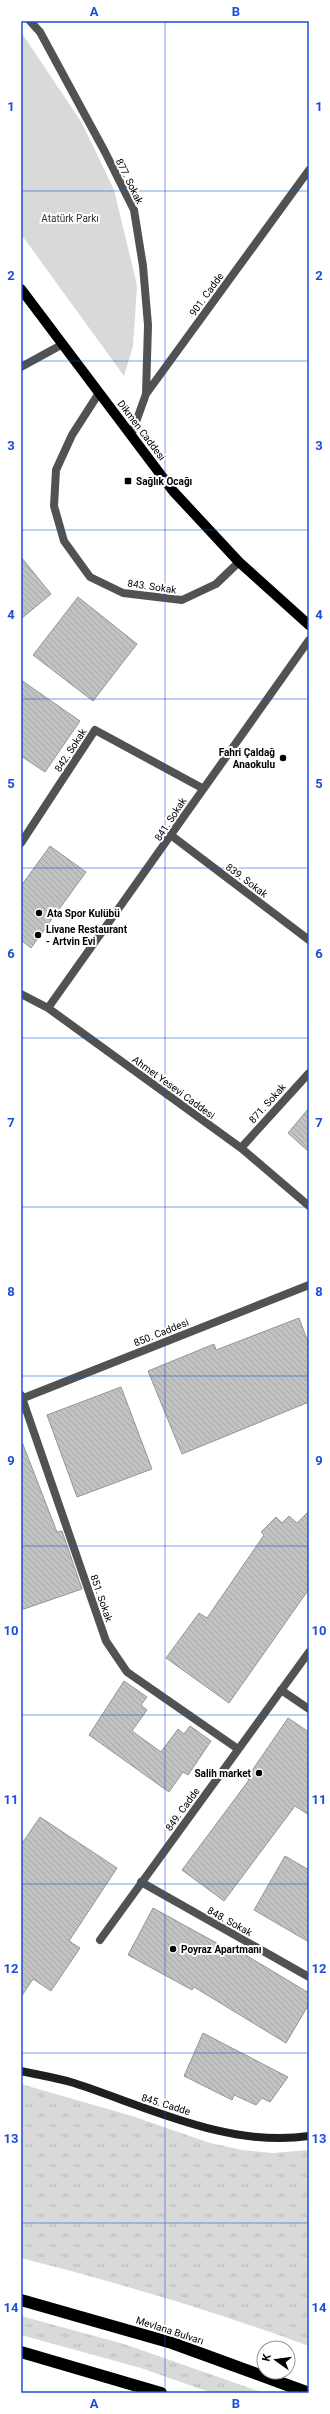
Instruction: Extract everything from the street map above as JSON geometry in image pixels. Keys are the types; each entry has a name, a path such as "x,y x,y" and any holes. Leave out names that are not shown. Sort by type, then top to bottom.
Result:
{"highway":[{"name":"Mevlana Bulvarı","path":"21,2300 172,2343 309,2393"},
{"path":"21,2352 160,2393"}],"main road":[{"name":"Dikmen Caddesi","path":"21,289 173,491 238,562 309,625"}],"street":[{"name":"877. Sokak","path":"30,21 40,32 98,139 134,210 144,266 148,325 146,394"},
{"name":"901. Cadde","path":"131,436 146,394 309,170"},
{"path":"21,367 63,344"},
{"name":"843. Sokak","path":"99,393 72,435 56,470 54,506 64,541 90,577 123,593 182,600 216,584 238,562"},
{"name":"841. Sokak","path":"48,1008 172,836 202,788 309,640"},
{"name":"842. Sokak","path":"21,843 95,730 202,788"},
{"name":"839. Sokak","path":"172,836 309,940"},
{"name":"Ahmet Yesevi Caddesi","path":"21,994 48,1008 241,1148 309,1206"},
{"name":"871. Sokak","path":"241,1148 309,1073"},
{"name":"850. Caddesi","path":"21,1397 309,1285"},
{"name":"851. Sokak","path":"21,1397 106,1641 128,1672 238,1749"},
{"name":"849. Cadde","path":"100,1940 309,1652"},
{"path":"281,1690 309,1709"},
{"name":"848. Sokak","path":"141,1882 309,1978"},
{"name":"845. Cadde","path":"21,2071 73,2083 212,2128 253,2136 295,2138 309,2136"}],"green space":[{"name":"Atatürk Parkı","path":"21,32 82,123 114,190 137,285 133,346 124,376 21,234"},
{"path":"21,2084 132,2116 210,2143 242,2150 273,2153 309,2150 309,2346 296,2341 296,2340 292,2340 166,2298 21,2258"},
{"path":"21,2316 124,2344 264,2393 212,2393 141,2368 21,2335"}],"building":[{"path":"21,557 51,594 21,619"},
{"path":"78,597 137,644 93,701 33,655"},
{"path":"21,680 80,721 45,772 21,756"},
{"name":"Ata Spor Kulübü","path":"50,846 86,872 31,948 21,940 21,886"},
{"path":"309,1108 309,1152 288,1133"},
{"path":"299,1318 309,1345 309,1402 182,1454 148,1371 214,1344 216,1350"},
{"path":"121,1387 152,1469 77,1497 47,1415"},
{"path":"22,1442 57,1532 62,1531 82,1589 21,1610"},
{"path":"309,1511 309,1589 229,1703 166,1658 199,1613 207,1618 264,1535 261,1532 276,1517 282,1523 289,1516 297,1523"},
{"path":"124,1681 147,1697 141,1705 147,1710 132,1731 161,1752 178,1729 184,1734 190,1726 211,1741 188,1775 183,1772 169,1792 89,1735"},
{"path":"288,1718 309,1732 309,1815 295,1806 224,1901 182,1870 249,1780 247,1778"},
{"path":"40,1817 117,1868 69,1941 80,1948 51,1991 33,1979 21,1997 21,1845"},
{"path":"285,1856 309,1870 309,1942 254,1910"},
{"path":"153,1908 233,1952 234,1948 309,1993 309,2004 286,2043 194,1987 192,1990 128,1955"},
{"path":"203,2033 288,2077 270,2102 262,2098 256,2105 234,2095 232,2100 184,2076"}],"place":[{"name":"Sağlık Ocağı","path":"128,481"},
{"name":"Fahri Çaldağ Anaokulu","path":"283,758"},
{"name":"Ata Spor Kulübü","path":"39,913"},
{"name":"Livane Restaurant - Artvin Evi","path":"38,935"},
{"name":"Salih market","path":"259,1773"},
{"name":"Poyraz Apartmanı","path":"173,1949"}]}
